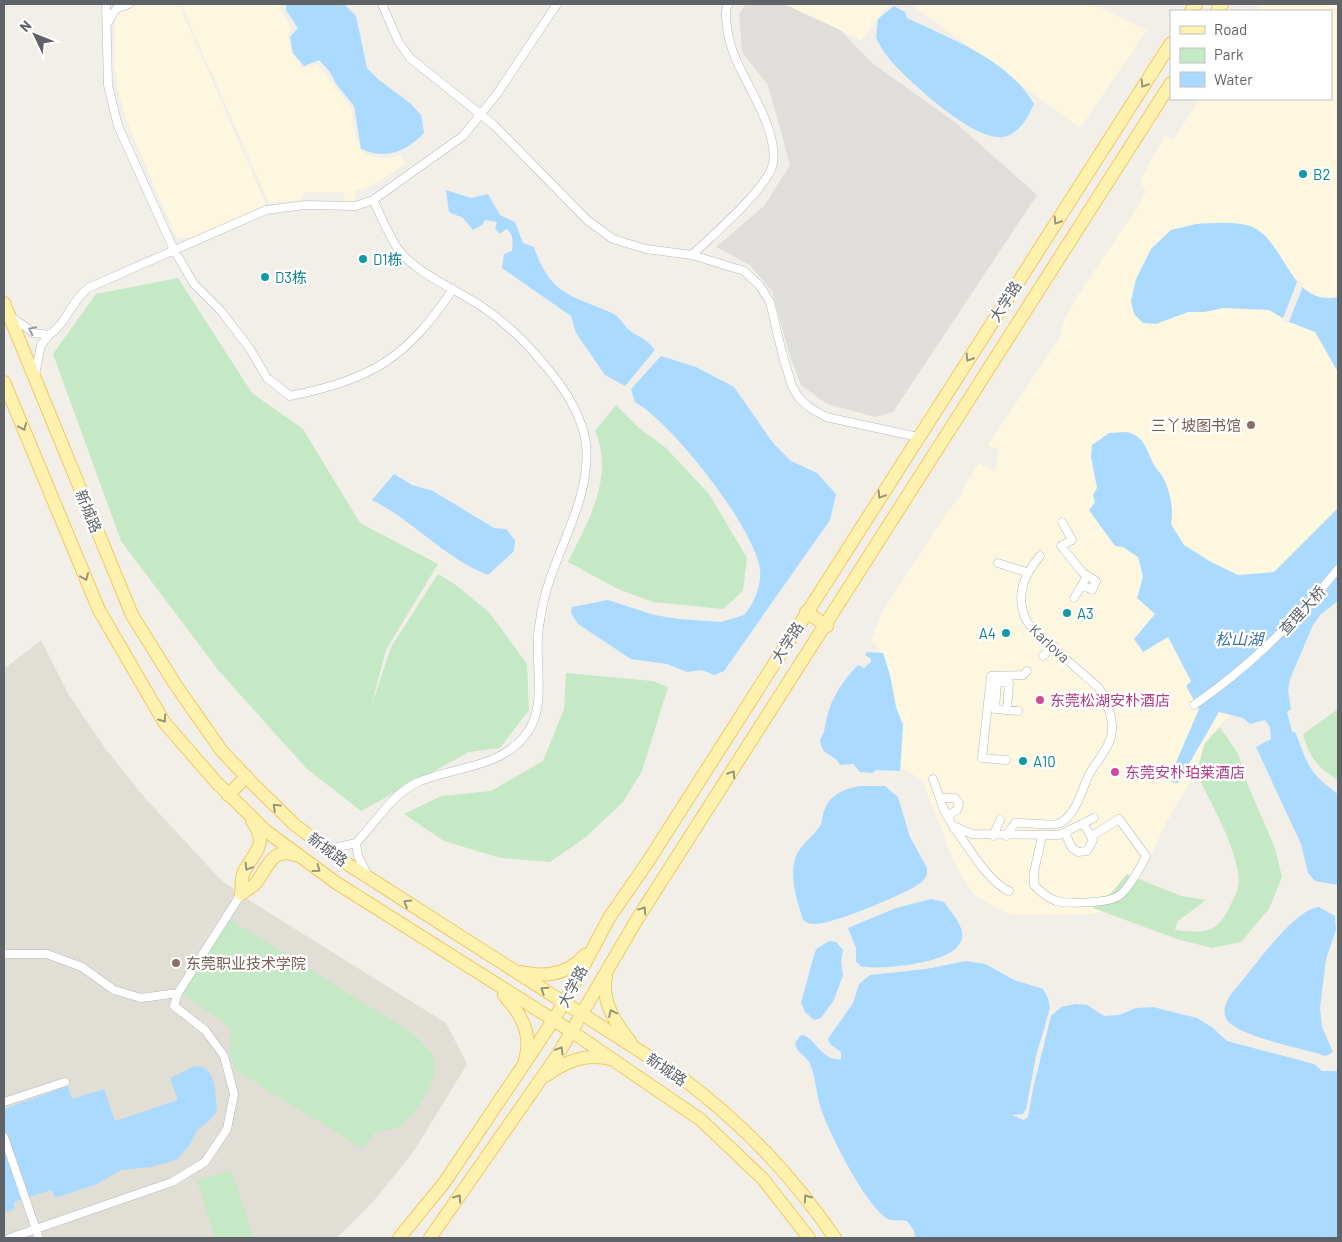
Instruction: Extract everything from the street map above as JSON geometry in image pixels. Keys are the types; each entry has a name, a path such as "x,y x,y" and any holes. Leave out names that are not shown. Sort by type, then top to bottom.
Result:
{"main road":[{"name":"大学路","path":"399,1238 444,1183 553,1021 596,941 1170,45"},
{"name":"大学路","path":"434,1235 538,1084 582,1014 608,968 1170,85"},
{"name":"新城路","path":"6,309 132,615 200,721 246,777 289,819 320,844 371,880 682,1078 741,1126 801,1190 835,1238"},
{"name":"新城路","path":"4,382 99,610 164,722 228,795 300,857 336,882 615,1060 701,1120 731,1146 763,1179 809,1238"},
{"path":"806,612 826,626"},
{"path":"228,795 246,777"},
{"path":"241,894 242,876 258,849 260,840 254,824 245,811"},
{"path":"241,894 254,884 277,856 290,853 300,857"},
{"path":"505,965 524,973 554,975 577,962 596,941"},
{"path":"608,968 604,984 606,1001 619,1026 639,1050"},
{"path":"488,980 512,1004 525,1025 528,1047 523,1066"},
{"path":"538,1084 554,1070 577,1059 599,1057 615,1060"}],"street":[{"path":"106,4 108,85 118,126 174,250 194,284 221,311 250,349 267,378 290,396 357,378 396,356 424,328 452,289"},
{"path":"107,26 116,9 129,4"},
{"path":"382,4 398,41 410,58 494,124 587,220 613,239 646,249 692,255 744,271 760,286 770,302 792,386 810,408 826,417 918,437"},
{"path":"34,378 41,345 49,335 58,329 75,302 88,288 266,210 305,205 356,206 373,200 463,136 481,115 557,4"},
{"path":"692,255 744,204 770,171 773,142 755,95 736,61 727,28 726,7 729,4"},
{"path":"320,844 334,848 356,843 399,796 415,783 509,753 526,736 536,713 539,670 538,630 548,584 584,481 586,446 582,427 565,393 545,365 517,334 483,308 432,277 398,250 373,200"},
{"path":"6,309 34,333 49,335"},
{"path":"1062,522 1072,540 1061,546 1087,575 1096,581 1092,590 1082,585 1074,598"},
{"path":"998,563 1026,572 1040,556"},
{"name":"查理大桥","path":"1194,705 1256,657 1291,622 1338,569"},
{"name":"Karlova","path":"1006,836 1015,823 1057,824 1073,810 1085,790 1089,774 1109,744 1112,725 1107,703 1099,688 1026,621 1020,593 1026,572"},
{"path":"1044,656 1051,644 1054,633"},
{"path":"1006,760 982,758 991,676 1023,676 1027,671"},
{"path":"1006,677 997,682 995,709 1018,711"},
{"path":"1006,677 1009,683 1007,710"},
{"path":"934,779 947,816 953,826 988,876 1002,888 1009,891"},
{"path":"940,798 955,798 959,803 956,810 947,816"},
{"path":"953,826 972,834 1042,836 1065,833 1094,818"},
{"path":"1042,836 1034,872 1034,885 1044,895 1057,901 1078,902 1107,900 1118,896 1126,889 1146,856 1119,819 1092,836"},
{"path":"993,836 1000,820"},
{"path":"1065,833 1072,848 1078,852 1087,851 1093,840 1083,823"},
{"path":"356,843 363,867 371,880"},
{"path":"10,1238 172,1182 205,1162 227,1129 234,1094 224,1056 205,1030 174,1006 178,993 241,894"},
{"path":"4,954 46,954 82,967 114,990 141,998 178,993"},
{"path":"4,1102 66,1082"},
{"path":"4,1137 39,1238"}],"shaded area":[{"path":"141,4 179,4 266,205 193,238 177,237 172,228 127,121 117,86 114,58 116,14"},
{"path":"181,4 280,4 280,9 291,28 288,35 290,51 303,68 317,64 351,107 355,134 361,150 372,157 389,158 400,155 405,164 370,187 355,191 355,202 346,202 343,192 304,192 301,200 269,203"},
{"path":"746,4 784,4 840,30 872,63 956,123 1037,195 893,412 875,417 827,404 801,385 791,360 772,291 750,265 716,247 764,206 790,165 768,85 742,52 739,14"},
{"path":"784,4 890,4 861,40"},
{"path":"911,4 1091,4 1147,30 1080,128"},
{"path":"1262,4 1338,4 1338,593 1295,638 1270,676 1211,734 1195,774 1166,823 1133,894 1113,908 1094,914 1017,915 1004,912 975,895 969,888 955,864 922,780 901,767 903,725 896,707 886,660 883,653 871,640 882,612 947,512 961,496 968,479 979,464 995,470 999,449 988,445 1059,339 1064,320 1082,289 1139,205 1146,192 1140,180 1165,136 1173,140 1199,100 1332,100 1332,10 1258,10"},
{"name":"东莞职业技术学院","path":"41,640 69,695 105,748 145,798 221,880 252,902 446,1023 467,1064 414,1151 372,1203 337,1238 4,1238 4,669"}],"green space":[{"path":"178,278 252,393 303,429 360,523 438,564 386,650 371,707 391,647 438,574 453,583 489,612 527,664 529,710 500,748 469,752 361,811 306,768 219,671 121,541 53,354 96,294"},
{"path":"616,405 639,428 666,448 709,494 747,558 743,591 723,609 653,602 618,589 568,562 591,515 601,482 600,448 595,431"},
{"path":"566,673 653,681 668,687 642,771 623,802 586,837 550,862 501,858 444,841 404,814 441,796 491,791 543,761 564,709"},
{"path":"1338,709 1338,780 1315,761 1308,749 1303,734"},
{"path":"1220,727 1238,754 1247,783 1275,848 1282,877 1269,909 1241,942 1212,948 1177,939 1093,908 1113,891 1127,874 1181,896 1206,900 1178,921 1175,930 1193,932 1207,930 1213,928 1224,917 1237,890 1238,875 1236,861 1217,813 1196,773 1205,743"},
{"path":"229,919 414,1034 433,1054 435,1073 430,1087 417,1109 398,1128 375,1132 363,1149 235,1070 230,1051 231,1028 179,991"},
{"path":"231,1170 254,1238 215,1238 197,1181"}],"water":[{"path":"286,4 344,4 356,16 367,68 379,80 410,103 421,115 424,133 410,145 395,152 379,154 361,149 354,106 337,85 330,72 319,60 304,66 293,53 290,37 298,28 286,10"},
{"path":"894,6 905,12 907,18 978,52 1010,75 1034,104 1027,119 1020,127 1007,136 995,137 980,132 945,110 913,83 889,58 876,38 878,19"},
{"path":"446,190 471,198 488,194 500,215 515,222 523,243 534,247 540,263 555,284 574,297 614,314 628,329 645,340 655,350 625,386 605,375 576,333 571,316 502,268 504,254 512,251 513,245 509,231 506,229 500,234 495,228 497,222 485,220 482,225 473,230 463,218 449,212"},
{"path":"1230,223 1250,226 1262,233 1272,244 1298,282 1309,292 1322,297 1338,297 1338,372 1315,332 1289,322 1269,310 1224,308 1204,312 1188,312 1156,324 1143,323 1134,314 1131,301 1136,279 1151,249 1171,230 1196,224"},
{"path":"661,356 696,367 734,387 773,443 791,461 817,473 836,494 830,520 724,671 714,675 702,670 687,672 667,664 631,659 578,624 571,613 572,607 608,600 654,615 721,622 744,615 756,594 760,581 760,569 743,528 728,503 689,453 669,431 651,413 635,402 631,389"},
{"name":"松山湖","path":"1127,432 1141,440 1154,465 1164,479 1171,501 1171,524 1184,545 1211,562 1238,575 1274,572 1338,508 1338,601 1321,614 1313,625 1290,679 1288,691 1291,709 1287,712 1292,732 1295,732 1310,767 1320,779 1338,794 1338,885 1315,881 1308,873 1301,844 1256,747 1271,739 1270,727 1265,720 1250,724 1243,718 1219,712 1178,783 1171,782 1177,760 1199,709 1186,686 1191,681 1168,637 1143,652 1134,639 1155,614 1137,598 1143,577 1138,557 1123,547 1115,546 1089,510 1095,502 1093,495 1097,488 1091,457 1092,445 1109,433"},
{"path":"394,474 412,485 433,491 494,528 506,529 515,540 514,551 488,575 457,559 387,508 372,500"},
{"path":"867,652 883,653 890,675 896,707 903,725 900,771 876,770 872,773 860,772 853,764 840,765 823,750 821,745 820,739 835,696 858,665 864,668 871,662 871,659 865,655"},
{"path":"860,786 885,786 898,797 910,837 927,868 927,874 924,880 906,892 834,920 814,924 808,923 803,920 794,886 793,868 798,852 820,826 824,811 830,800 838,793"},
{"path":"931,899 944,902 961,928 960,943 952,951 939,958 887,967 862,967 856,962 856,948 848,928 896,908"},
{"path":"1319,907 1335,916 1336,930 1326,959 1320,1008 1322,1027 1333,1052 1326,1056 1242,1031 1232,1025 1226,1018 1225,1011 1232,993 1272,943 1297,919 1308,911"},
{"path":"829,941 836,942 843,950 841,961 843,975 834,1000 821,1018 814,1020 805,1012 801,1003 816,950"},
{"path":"966,961 985,964 1014,980 1043,989 1048,998 1050,1008 1036,1056 1026,1109 1023,1114 1012,1115 1024,1120 1028,1117 1051,1016 1061,1007 1076,1004 1087,1005 1104,1016 1119,1015 1136,1008 1153,1007 1197,1018 1213,1028 1227,1041 1314,1064 1322,1071 1338,1071 1338,1238 915,1238 914,1231 907,1221 888,1219 870,1201 840,1151 821,1109 810,1064 797,1049 795,1043 800,1036 804,1035 825,1054 835,1059 841,1059 841,1052 830,1044 828,1039 853,1003 859,984 870,975 926,969"},
{"path":"195,1066 202,1067 212,1076 217,1111 209,1121 197,1130 190,1145 176,1160 151,1167 121,1170 97,1184 55,1198 52,1190 14,1202 15,1209 4,1213 4,1109 68,1086 72,1099 104,1089 115,1121 178,1100 170,1078"}],"pier":[{"path":"1298,279 1304,284 1288,324 1282,321"}],"place":[{"name":"B2","path":"1303,174"},
{"name":"D1栋","path":"363,259"},
{"name":"D3栋","path":"265,277"},
{"name":"三丫坡图书馆","path":"1251,425"},
{"name":"A3","path":"1067,613"},
{"name":"A4","path":"1006,633"},
{"name":"东莞松湖安朴酒店","path":"1040,700"},
{"name":"A10","path":"1023,761"},
{"name":"东莞安朴珀莱酒店","path":"1115,772"},
{"name":"东莞职业技术学院","path":"176,963"}]}
